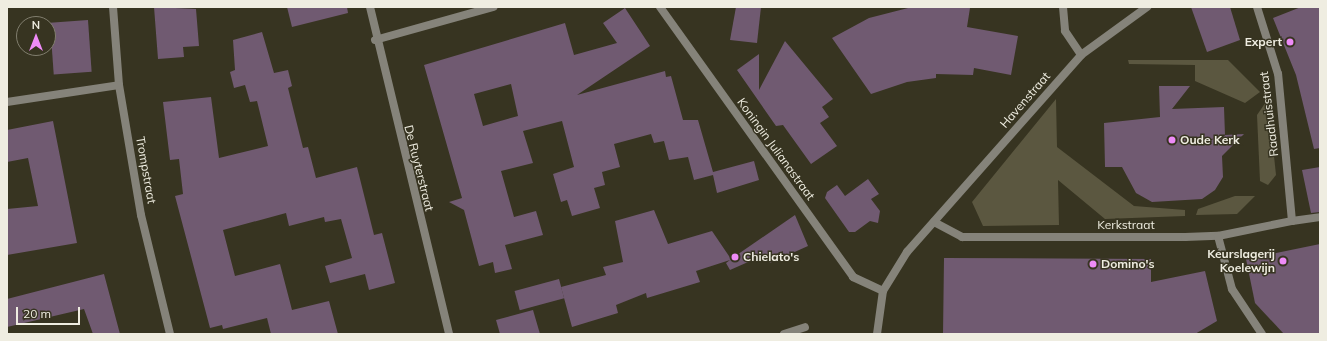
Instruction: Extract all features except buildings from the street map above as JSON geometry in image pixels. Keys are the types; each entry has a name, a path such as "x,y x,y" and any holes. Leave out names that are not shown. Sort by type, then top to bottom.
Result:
{"street":[{"name":"Trompstraat","path":"113,7 119,85 141,215 170,334"},
{"name":"De Ruyterstraat","path":"370,7 375,40 449,334"},
{"path":"375,40 493,7"},
{"name":"Koningin Julianastraat","path":"660,7 853,277 883,291"},
{"path":"1063,7 1065,31 1081,55"},
{"name":"Havenstraat","path":"883,291 907,252 1081,55 1147,7"},
{"name":"Raadhuisstraat","path":"1257,7 1278,74 1292,221"},
{"path":"7,102 119,85"},
{"name":"Kerkstraat","path":"934,222 962,237 1218,236 1320,217"},
{"path":"1218,236 1232,289 1262,334"},
{"path":"877,334 883,291"},
{"path":"784,334 805,328"}],"shaded area":[{"path":"1128,60 1228,60 1260,92 1245,103 1195,81 1195,65 1129,64"},
{"path":"1056,99 1057,147 1134,206 1185,210 1185,216 1105,219 1058,180 1059,225 983,226 972,202"},
{"path":"1268,99 1276,175 1268,185 1260,181 1257,115"},
{"path":"1235,196 1255,196 1237,214 1196,215 1198,209"}],"place":[{"name":"Expert","path":"1290,42"},
{"name":"Oude Kerk","path":"1172,140"},
{"name":"Chielato's","path":"735,257"},
{"name":"Keurslagerij Koelewijn","path":"1283,261"},
{"name":"Domino's","path":"1093,264"}]}
